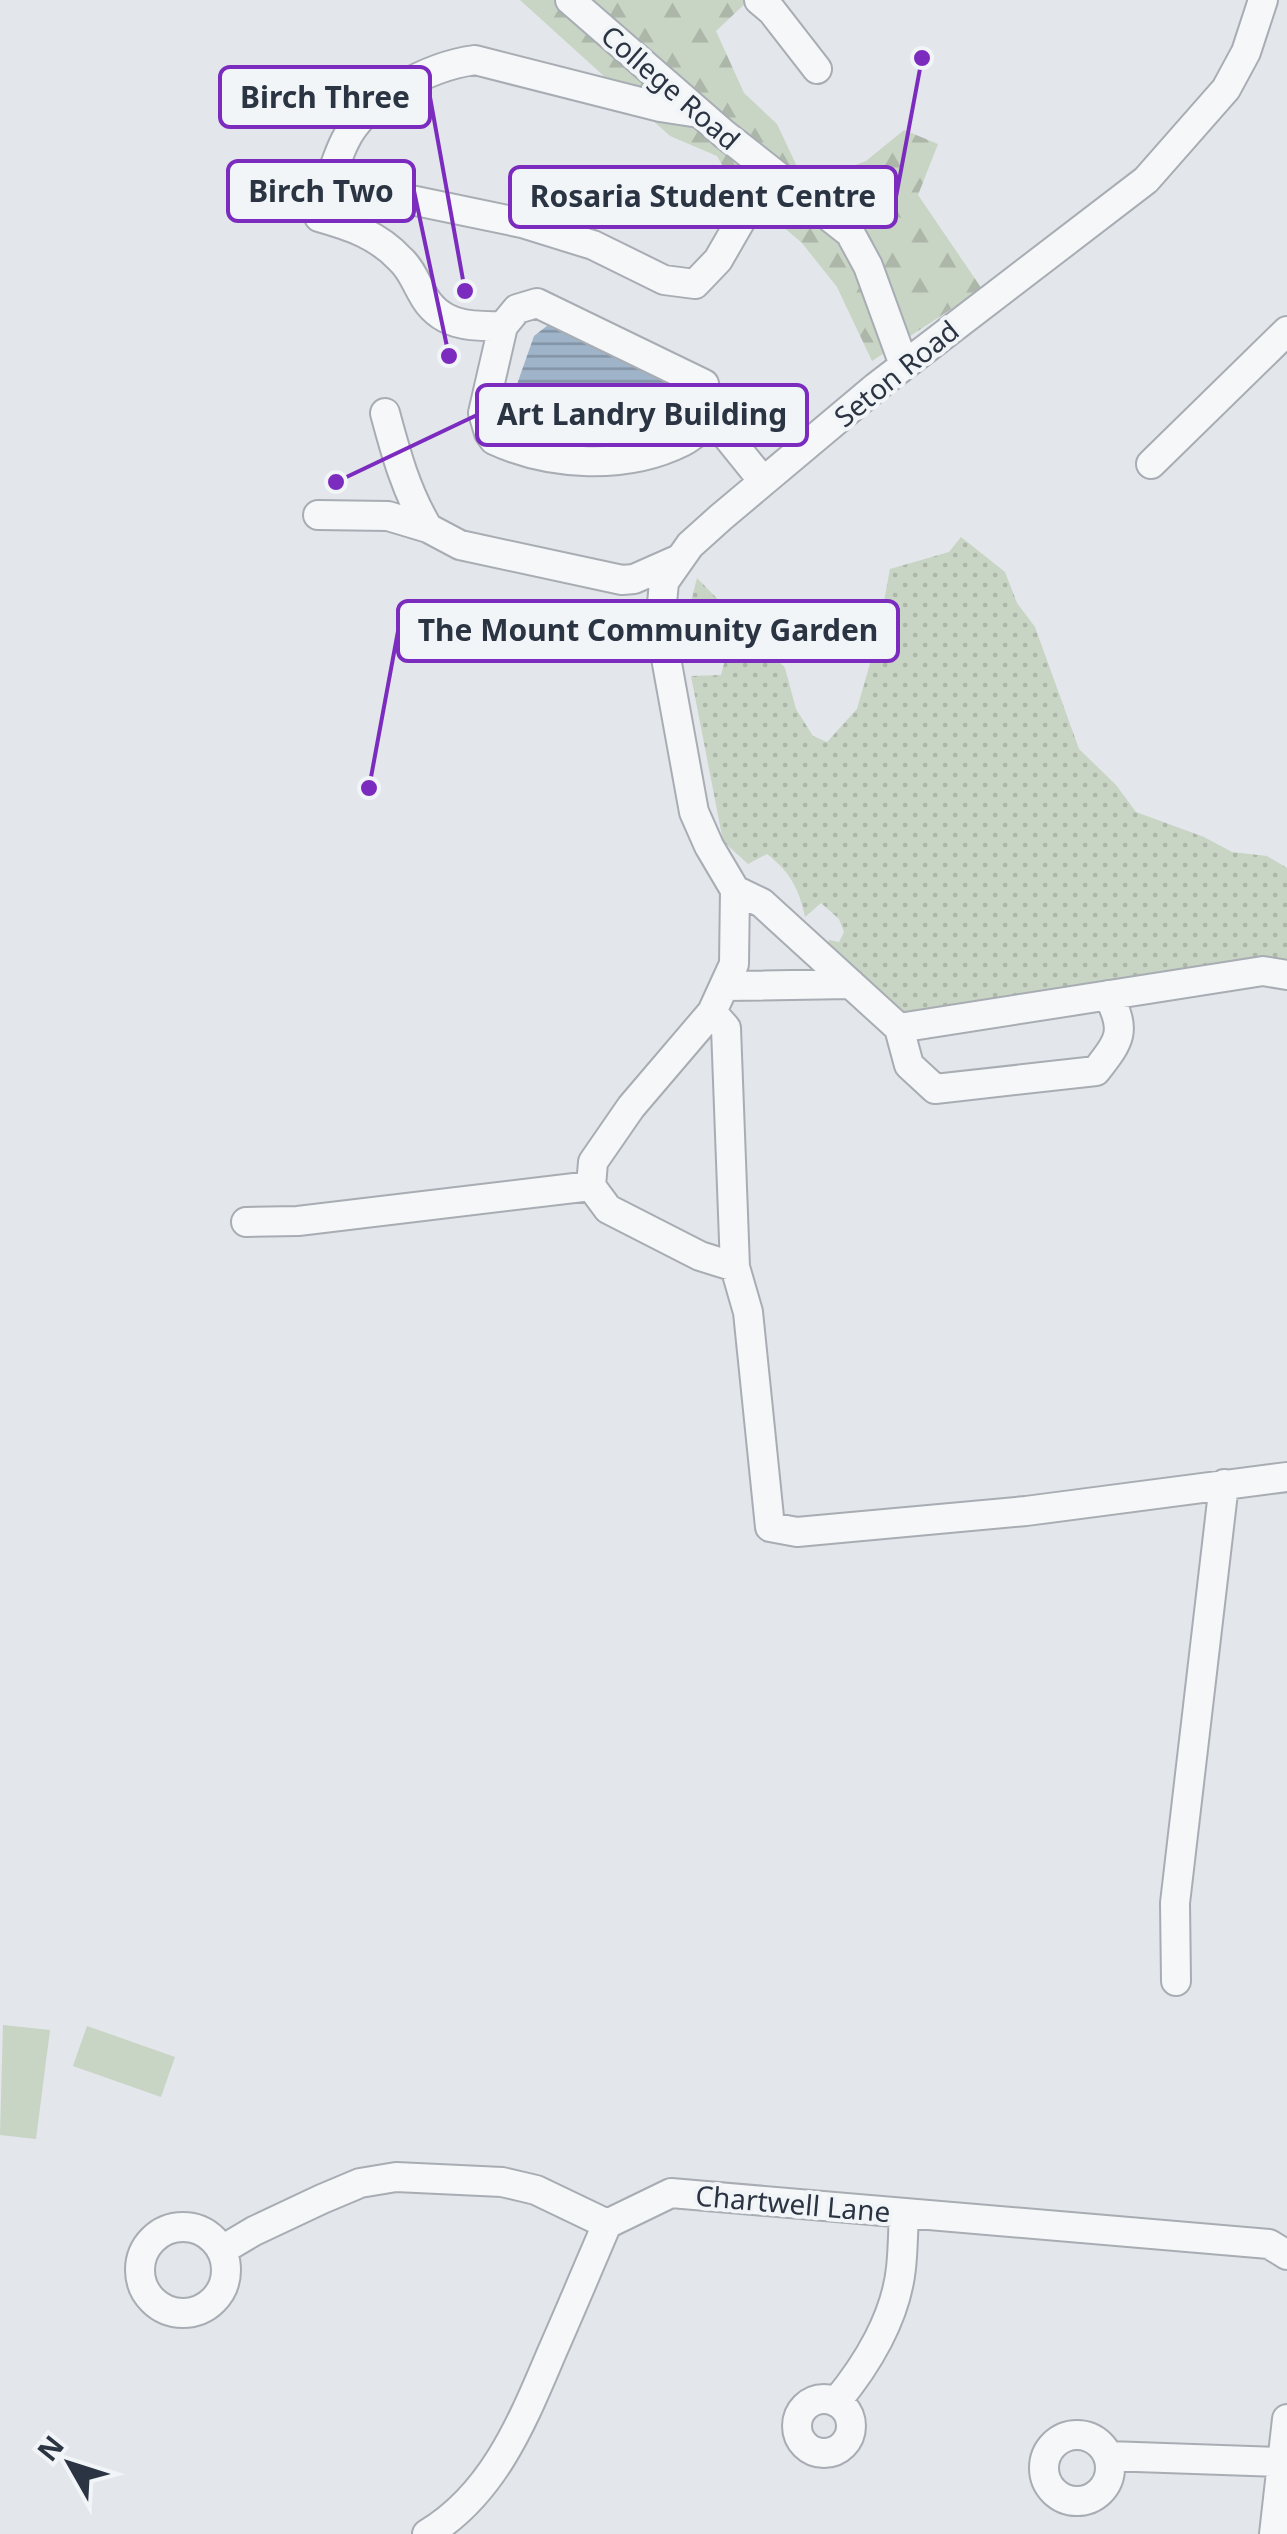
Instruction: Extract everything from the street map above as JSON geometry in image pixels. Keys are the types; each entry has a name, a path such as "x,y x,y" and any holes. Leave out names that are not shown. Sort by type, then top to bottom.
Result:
{"street":[{"path":"759,0 817,69"},
{"name":"Seton Road","path":"735,890 694,812 667,671 660,608 664,582 679,559 720,518 904,364 1146,180 1226,89 1250,42 1263,0"},
{"name":"College Road","path":"588,6 699,113 834,218 859,246 904,364"},
{"path":"503,326 466,326 449,321 428,305 410,270 380,242 365,231 319,216 346,138 401,86 448,63 475,60 699,113"},
{"path":"329,183 522,222 593,244 664,280 694,284 718,260 770,170"},
{"path":"713,419 684,442 650,453 583,462 507,446 488,432 483,413 503,326 517,309 537,303 704,384 713,419 763,482"},
{"path":"1151,464 1287,331"},
{"path":"385,412 410,499 428,528"},
{"path":"318,515 388,516 428,528 460,545 622,580 634,580 679,559"},
{"path":"634,580 660,608"},
{"path":"592,1174 631,1106 712,1012 734,964 735,890 762,903 899,1028 909,1064 935,1089 1096,1071 1118,1043 1119,1018 1108,995"},
{"path":"899,1028 1263,970 1287,975"},
{"path":"725,986 851,984"},
{"path":"712,1012 726,1028 735,1267 748,1312 768,1520 775,1530 797,1532 1026,1511 1287,1476"},
{"path":"246,1222 298,1221 592,1174"},
{"path":"592,1174 608,1209 718,1264 735,1267"},
{"path":"1176,1982 1174,1903 1224,1484"},
{"path":"222,2250 254,2231 360,2183 396,2177 502,2182 536,2190 607,2224 523,2421 504,2456 442,2531"},
{"name":"Chartwell Lane","path":"607,2224 672,2193 1269,2244 1287,2255"},
{"path":"836,2402 856,2378 882,2331 901,2272 904,2213"},
{"path":"1274,2534 1287,2420"},
{"path":"1108,2456 1282,2462"}],"green space":[{"path":"520,0 749,0 716,31 744,93 777,124 800,173 813,182 866,161 904,130 938,144 918,195 982,289 872,361 837,287 802,243 733,184 717,156 670,136"},
{"path":"961,537 1005,572 1017,603 1035,627 1079,749 1116,785 1136,812 1204,837 1232,852 1267,856 1287,868 1287,962 905,1018 825,951 829,940 839,942 844,932 839,919 821,903 805,917 792,881 775,861 767,854 748,864 723,841 691,676 721,675 728,648 687,617 697,578 785,668 796,709 813,736 827,742 857,709 877,639 890,569 949,552"},
{"path":"3,2025 50,2030 36,2139 0,2135"},
{"path":"87,2026 175,2057 161,2097 73,2066"}],"water":[{"path":"552,322 677,385 684,395 682,407 657,425 609,438 576,438 549,428 536,419 515,390 534,336"}],"place":[{"name":"Rosaria Student Centre","path":"922,58"},
{"name":"Birch Three","path":"465,291"},
{"name":"Birch Two","path":"449,356"},
{"name":"Art Landry Building","path":"336,482"},
{"name":"The Mount Community Garden","path":"369,788"}]}
